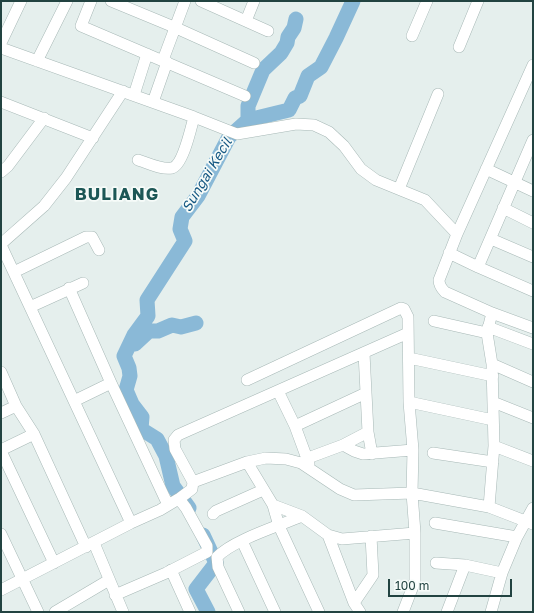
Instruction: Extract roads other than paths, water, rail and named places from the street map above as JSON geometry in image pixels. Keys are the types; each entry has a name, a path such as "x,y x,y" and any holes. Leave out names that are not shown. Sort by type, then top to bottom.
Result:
{"street":[{"path":"37,61 67,1"},
{"path":"92,1 81,26 245,96"},
{"path":"111,1 174,27 254,63"},
{"path":"153,102 174,27 185,1"},
{"path":"201,1 268,31"},
{"path":"246,20 254,1"},
{"path":"412,36 427,1"},
{"path":"459,47 478,1"},
{"path":"1,43 18,2"},
{"path":"1,48 134,95 237,134 296,124 314,125 329,132 344,146 361,169 376,180 425,200 457,234"},
{"path":"134,95 147,54"},
{"path":"533,65 529,87 486,169 457,234 439,280 440,286 445,292 489,323 533,344"},
{"path":"123,91 66,178 44,206 1,244 131,523"},
{"path":"400,189 438,94"},
{"path":"3,105 44,118 93,138"},
{"path":"138,160 165,168 173,168 177,165 185,147 194,117"},
{"path":"1,172 8,166 44,118"},
{"path":"478,267 515,182 530,155 533,140"},
{"path":"486,169 533,191"},
{"path":"503,208 533,223"},
{"path":"14,272 86,237 92,237 99,250"},
{"path":"491,239 533,258"},
{"path":"450,253 533,291"},
{"path":"30,307 83,283"},
{"path":"70,288 111,383 168,505"},
{"path":"246,380 401,308 404,309 408,317 413,450 412,493 416,581 404,612"},
{"path":"434,321 489,323 533,328"},
{"path":"489,323 492,364 494,446 489,508"},
{"path":"192,485 175,449 175,437 408,333"},
{"path":"364,353 368,432 372,454"},
{"path":"409,358 492,376"},
{"path":"492,364 533,382"},
{"path":"2,375 16,406 34,434 90,545 110,580 123,612"},
{"path":"74,401 111,383"},
{"path":"278,391 295,426 309,463 340,489 354,494 412,493 489,508 530,522"},
{"path":"295,426 366,393"},
{"path":"410,402 493,420"},
{"path":"493,402 533,418"},
{"path":"1,413 16,406"},
{"path":"1,590 168,505 180,498 192,485 247,462 266,458 286,459 301,463 309,463 368,432"},
{"path":"34,434 1,451 54,563"},
{"path":"343,445 354,452 363,454 413,450"},
{"path":"494,446 533,461"},
{"path":"433,453 493,462"},
{"path":"247,462 272,506 279,526 319,612"},
{"path":"213,514 263,490"},
{"path":"115,595 205,554 207,551 206,546 180,498"},
{"path":"272,506 302,516 328,535 342,539 415,533"},
{"path":"491,612 502,573 517,537 530,522 533,508"},
{"path":"239,612 217,564 217,557 242,541 302,516"},
{"path":"435,523 517,537"},
{"path":"328,535 357,610"},
{"path":"357,610 373,575 371,536"},
{"path":"2,538 38,612"},
{"path":"242,541 275,612"},
{"path":"436,563 465,565 502,573"},
{"path":"447,612 465,565"},
{"path":"171,570 190,612"},
{"path":"55,612 110,580"}],"waterway":[{"name":"Sungai Kecil","path":"189,508 173,486 166,456 157,439 141,429 142,417 132,404 126,390 130,376 129,368 124,356 134,335 148,316 147,300 185,241 180,229 182,217 198,196 229,137 248,120 289,110 295,98 300,96 308,76 321,67 353,1"},
{"path":"248,120 248,106 263,70 281,53 294,28 296,19"},
{"path":"135,344 149,331 158,331 172,325 181,327 196,323"},
{"name":"Sungai Kecil","path":"203,535 216,563 196,589 208,612"}],"district":[{"name":"BULIANG","path":"117,195"}]}
